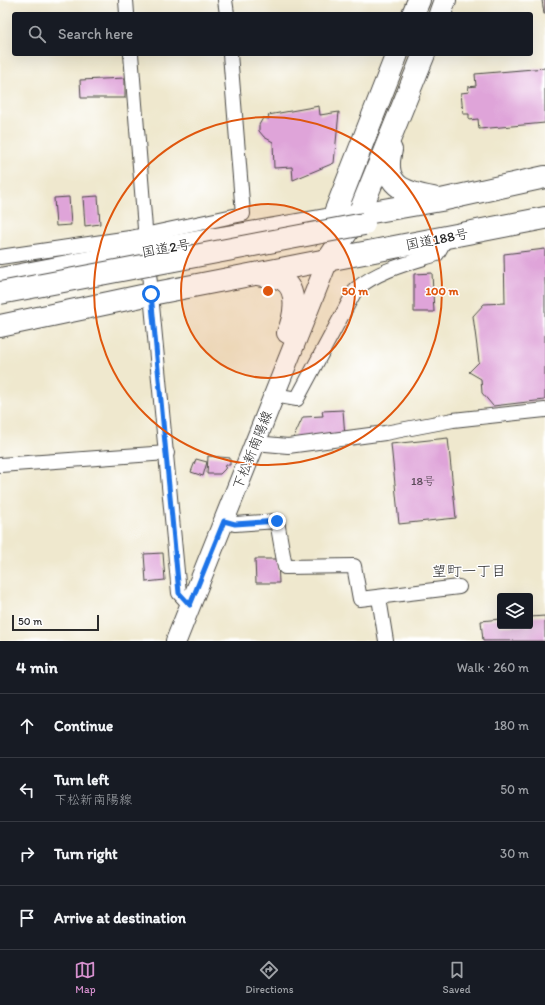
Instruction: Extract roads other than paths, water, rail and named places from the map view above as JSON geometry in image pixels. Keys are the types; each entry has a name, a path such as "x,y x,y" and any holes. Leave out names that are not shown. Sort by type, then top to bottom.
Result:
{"highway":[{"path":"414,12 419,0"},
{"path":"441,12 445,0"},
{"path":"328,260 333,218 397,56"},
{"path":"0,326 151,294 257,275 328,260 362,219 423,56"},
{"path":"398,120 388,162 391,180 401,189 415,195 441,200"},
{"name":"国道188号","path":"362,219 545,177"},
{"name":"国道188号","path":"333,218 362,219 545,189"},
{"name":"国道2号","path":"0,279 146,243 333,218"},
{"name":"国道188号","path":"328,260 545,218"},
{"name":"国道2号","path":"0,293 362,219"}],"main road":[{"name":"下松新南陽線","path":"176,641 328,260"},
{"path":"255,443 290,327 294,306 290,288 282,280 257,275"}],"street":[{"path":"126,0 128,12"},
{"path":"226,0 227,12"},
{"path":"131,56 146,243 179,593 190,605"},
{"path":"0,257 146,243 243,214 230,56"},
{"path":"274,395 297,399 356,289 367,280 387,271 437,254 446,238"},
{"path":"255,443 288,446 385,433 453,420 545,410"},
{"path":"0,465 167,453"},
{"path":"224,521 235,524 277,521 285,567 354,566 360,599 379,598 459,587"},
{"path":"379,598 386,641"}],"district":[{"name":"望町一丁目","path":"469,571"}]}
